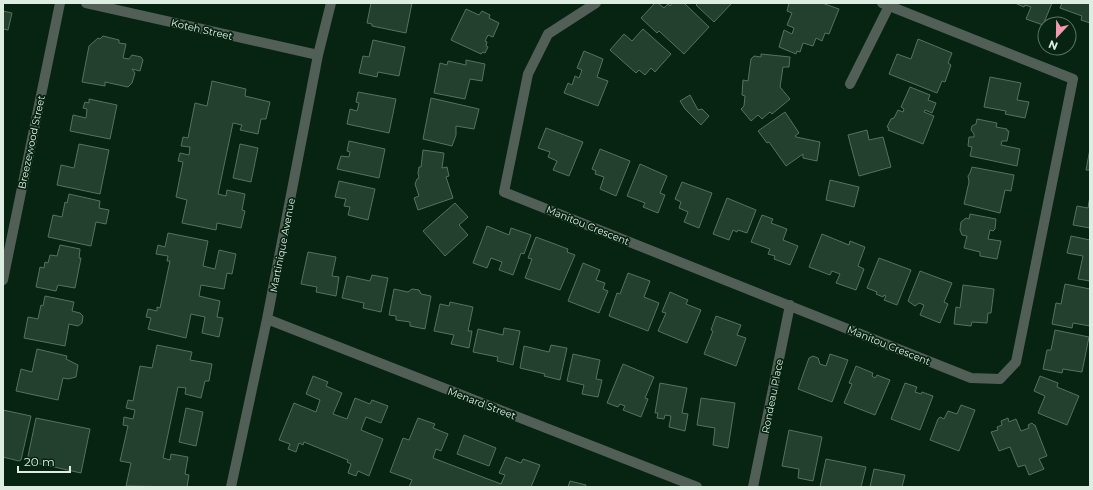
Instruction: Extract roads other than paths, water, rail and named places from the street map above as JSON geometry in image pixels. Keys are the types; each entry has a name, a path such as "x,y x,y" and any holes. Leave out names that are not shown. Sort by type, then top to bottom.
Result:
{"street":[{"name":"Breezewood Street","path":"3,280 60,3"},
{"name":"Koteh Street","path":"86,3 318,55"},
{"name":"Martinique Avenue","path":"231,487 267,319 318,55 331,3"},
{"name":"Manitou Crescent","path":"596,3 548,34 528,74 504,192 971,378 1000,379 1016,362 1073,79 886,4"},
{"path":"850,84 886,4"},
{"name":"Rondeau Place","path":"753,487 790,305"},
{"name":"Menard Street","path":"267,319 697,487"}]}
